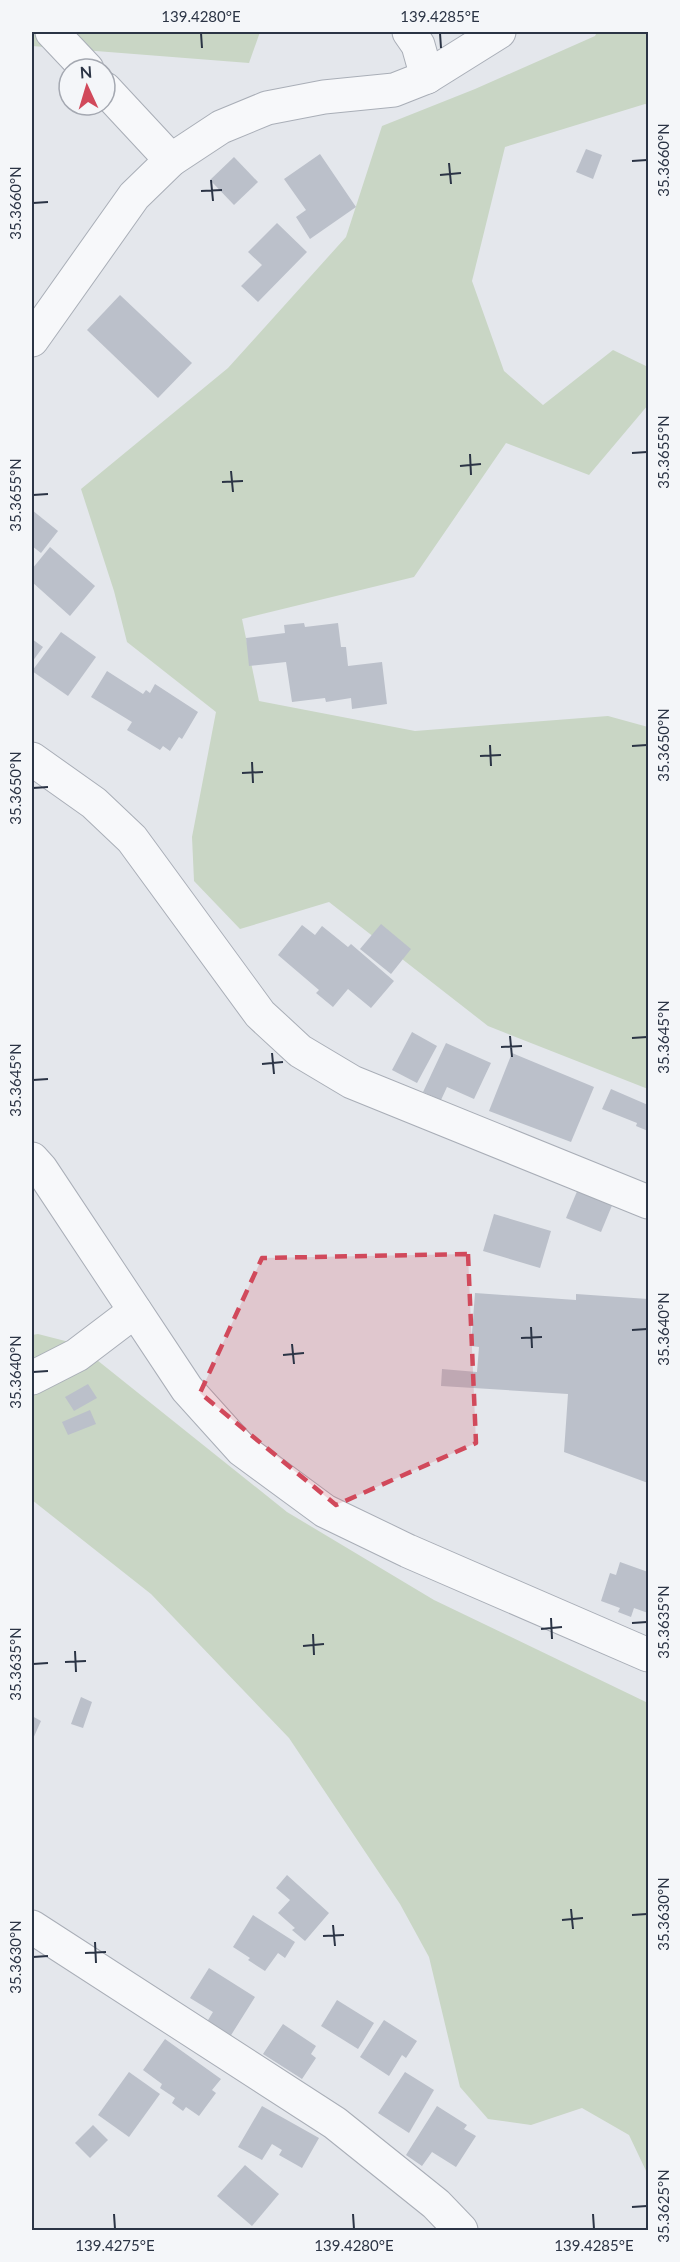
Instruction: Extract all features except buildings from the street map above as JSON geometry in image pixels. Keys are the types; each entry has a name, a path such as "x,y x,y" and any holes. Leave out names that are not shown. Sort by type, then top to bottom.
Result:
{"street":[{"path":"52,32 76,57"},
{"path":"409,32 418,45 428,77"},
{"path":"32,340 134,196 171,160 221,128 267,108 324,98 394,90 428,77 499,32"},
{"path":"117,102 171,160"},
{"path":"32,759 94,803 132,839 260,1014 300,1051 352,1082 648,1202"},
{"path":"32,1159 41,1169 187,1389 242,1450 325,1511 408,1551 648,1655"},
{"path":"32,1378 77,1355 135,1311"},
{"path":"32,1927 335,2123 436,2204 460,2230"}],"highlighted area":[{"path":"468,1254 476,1443 336,1505 200,1393 262,1258"}],"green space":[{"path":"32,32 260,32 249,63 32,46"},
{"path":"597,32 648,32 648,105 645,104 505,147 472,281 504,371 543,405 613,350 648,367 648,405 589,475 506,443 414,577 242,619 259,701 415,731 608,716 648,727 648,1089 488,1026 329,902 240,929 194,881 192,837 216,712 127,642 114,591 81,489 228,368 346,237 382,126 475,89 595,36"},
{"path":"38,1334 77,1344 287,1512 434,1600 648,1703 648,2175 629,2135 582,2108 531,2125 488,2119 460,2087 429,1957 400,1904 289,1738 151,1594 32,1500 32,1335"}]}
